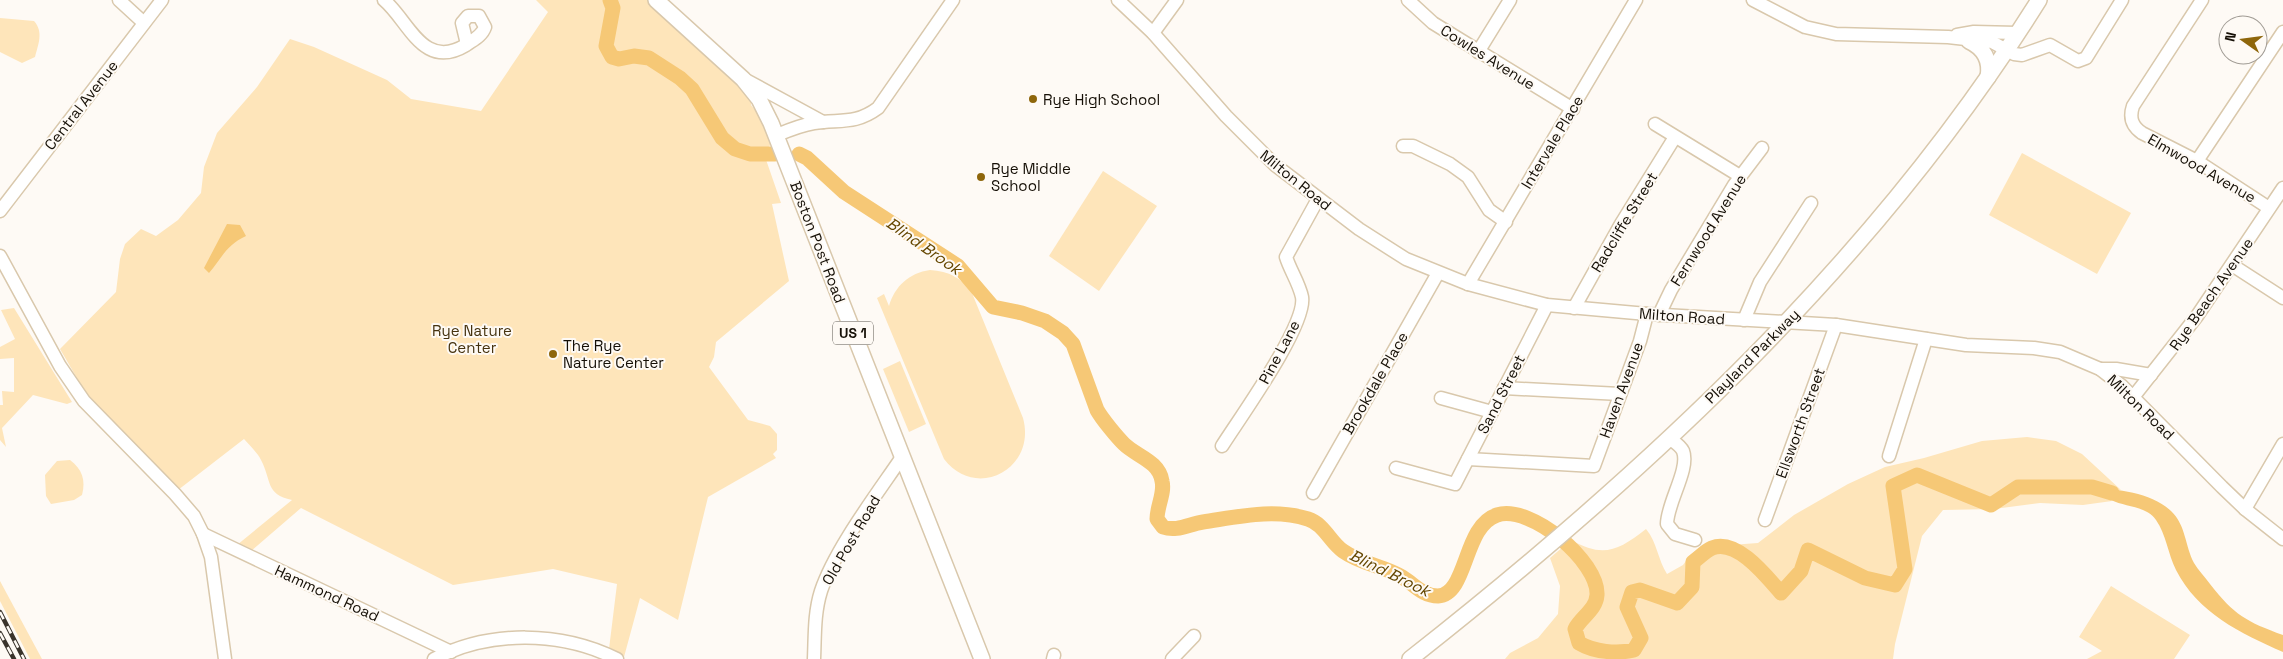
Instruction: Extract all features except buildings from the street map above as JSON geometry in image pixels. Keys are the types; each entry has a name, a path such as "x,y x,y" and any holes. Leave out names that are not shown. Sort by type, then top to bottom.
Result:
{"main road":[{"name":"Boston Post Road","path":"656,0 743,79 758,99 777,135 982,659"},
{"name":"Playland Parkway","path":"1410,659 1574,525 1669,438 1786,322 1899,194 1988,77 2039,0"},
{"path":"1969,41 1976,45 1987,57 1990,69 1988,77"}],"street":[{"path":"119,0 144,23"},
{"name":"Central Avenue","path":"0,211 162,0"},
{"path":"384,0 420,43 446,52 467,44"},
{"path":"777,135 803,125 823,122 837,123 861,118 878,108 953,0"},
{"name":"Milton Road","path":"1118,0 1153,33 1241,133 1275,165 1383,246 1438,273 1468,284 1547,305 1653,314 1836,325 1966,345 2048,350 2076,358 2100,369 2134,396 2245,509 2283,539"},
{"path":"1153,33 1177,0"},
{"name":"Cowles Avenue","path":"1408,0 1434,23 1478,52 1573,108"},
{"path":"1478,52 1510,0"},
{"name":"Intervale Place","path":"1468,284 1636,0"},
{"path":"1753,0 1789,20 1821,32 1868,37 1948,37 1969,41 1992,42 2006,50 2022,55 2050,45 2074,60 2083,60 2122,0"},
{"name":"Elmwood Avenue","path":"2202,0 2130,113 2135,128 2197,161 2269,208"},
{"path":"1948,37 1974,32 2017,34"},
{"path":"2197,161 2283,32"},
{"path":"743,79 823,122"},
{"path":"1655,124 1740,176"},
{"name":"Radcliffe Street","path":"1574,308 1621,224 1675,137"},
{"path":"1403,146 1413,146 1450,164 1468,177 1489,210 1506,222"},
{"name":"Fernwood Avenue","path":"1653,314 1671,290 1740,176 1762,148"},
{"name":"Rye Beach Avenue","path":"2134,396 2182,337 2283,188"},
{"name":"Pine Lane","path":"1222,446 1280,353 1299,314 1302,297 1286,257 1318,199"},
{"path":"1744,320 1760,282 1812,203"},
{"path":"0,256 60,366 84,401 187,508 203,534 213,568 225,659"},
{"path":"2232,265 2283,298"},
{"name":"Brookdale Place","path":"1312,493 1438,273"},
{"name":"Sand Street","path":"1396,468 1455,484 1547,305"},
{"name":"Haven Avenue","path":"1468,459 1594,466 1640,341 1653,314"},
{"name":"Ellsworth Street","path":"1765,520 1836,325"},
{"path":"1889,456 1926,339"},
{"path":"2100,369 2116,369 2151,375"},
{"path":"1504,388 1620,394"},
{"path":"1441,398 1492,412"},
{"path":"1669,438 1679,445 1684,456 1681,474 1668,511 1667,524 1675,534 1695,540"},
{"path":"2245,509 2283,444"},
{"name":"Old Post Road","path":"814,659 818,606 825,580 837,557 902,457"},
{"name":"Hammond Road","path":"203,534 451,652"},
{"path":"1172,659 1194,636"},
{"path":"434,659 493,640 538,638 572,643 617,659"}],"green space":[{"name":"Rye Nature Center","path":"536,0 648,0 729,73 752,99 751,105 760,116 771,144 768,148 762,148 781,203 772,204 789,281 716,342 714,357 709,367 748,420 770,426 777,434 777,450 773,454 776,458 708,497 678,620 640,598 624,657 609,649 617,584 553,569 453,585 301,508 250,552 237,545 292,500 277,494 273,490 261,460 244,439 178,490 95,409 60,349 116,292 120,259 125,244 141,229 156,236 178,220 201,193 204,167 217,133 257,87 290,39 314,47 387,80 411,99 481,111 548,12"},
{"path":"0,18 34,21 40,34 35,57 22,63 0,52"},
{"path":"2022,153 2131,213 2097,274 1989,215"},
{"path":"1103,171 1157,206 1099,291 1049,256"},
{"path":"930,270 954,276 964,283 972,293 1023,418 1025,436 1021,452 1013,464 1001,473 987,478 972,477 957,471 944,459 877,298 884,294 889,306 895,292 909,277"},
{"path":"14,308 72,402 67,404 33,395 2,428 6,447 0,440 0,405 3,405 2,391 14,392 14,358 0,359 0,347 15,339 1,310"},
{"path":"900,361 926,424 909,432 883,369"},
{"path":"2027,437 2056,441 2082,454 2121,490 2094,487 2112,501 2083,505 2040,503 1994,509 1943,510 1922,536 1893,659 1505,659 1510,653 1538,638 1558,614 1560,586 1550,558 1571,540 1592,549 1610,550 1627,543 1646,529 1653,540 1667,574 1683,565 1691,554 1702,547 1758,543 1794,515 1848,484 1885,467 1982,441"},
{"path":"70,460 82,475 84,484 82,495 74,500 51,504 46,496 45,475 57,461"},
{"path":"0,581 42,659 30,659 0,601"},
{"path":"2111,586 2190,635 2174,659 2087,659 2102,651 2079,637"}],"shaded area":[{"path":"227,224 240,225 246,236 229,248 209,273 204,268"},
{"path":"2092,487 2144,496 2171,511 2180,523 2194,563 2219,595 2234,610 2250,621 2283,635 2283,652 2236,629 2208,610 2196,598 2176,570 2162,531 2152,515 2141,509 2111,500"}],"waterway":[{"name":"Blind Brook","path":"610,0 613,8 606,46 612,57 619,59 634,56 649,58 680,78 692,89 722,138 735,149 750,154 775,154"},
{"name":"Blind Brook","path":"799,154 807,158 844,192 958,266 993,307 1022,313 1045,321 1063,333 1073,344 1099,414 1124,444 1152,464 1160,474 1163,486 1157,519 1163,527 1173,529 1203,522 1256,514 1282,514 1308,519 1314,521 1323,529 1343,551 1365,562 1395,573 1427,594 1438,596 1448,592 1455,584 1471,545 1486,522 1497,515 1511,514 1527,518 1560,538 1587,567 1595,582 1597,595 1594,605 1575,629 1579,643 1599,650 1613,652 1634,650 1641,638 1627,607 1632,592 1640,590 1677,603 1692,587 1693,562 1712,548 1722,546 1741,554 1760,569 1781,593 1801,571 1808,550 1865,578 1895,585 1905,569 1893,486 1917,475 1991,505 2018,487 2092,487 2112,493"}],"railway":[{"path":"0,612 24,659"},
{"path":"0,633 14,659"}],"place":[{"name":"Rye High School","path":"1033,99"},
{"name":"Rye Middle School","path":"981,177"},
{"name":"The Rye Nature Center","path":"553,354"}]}
